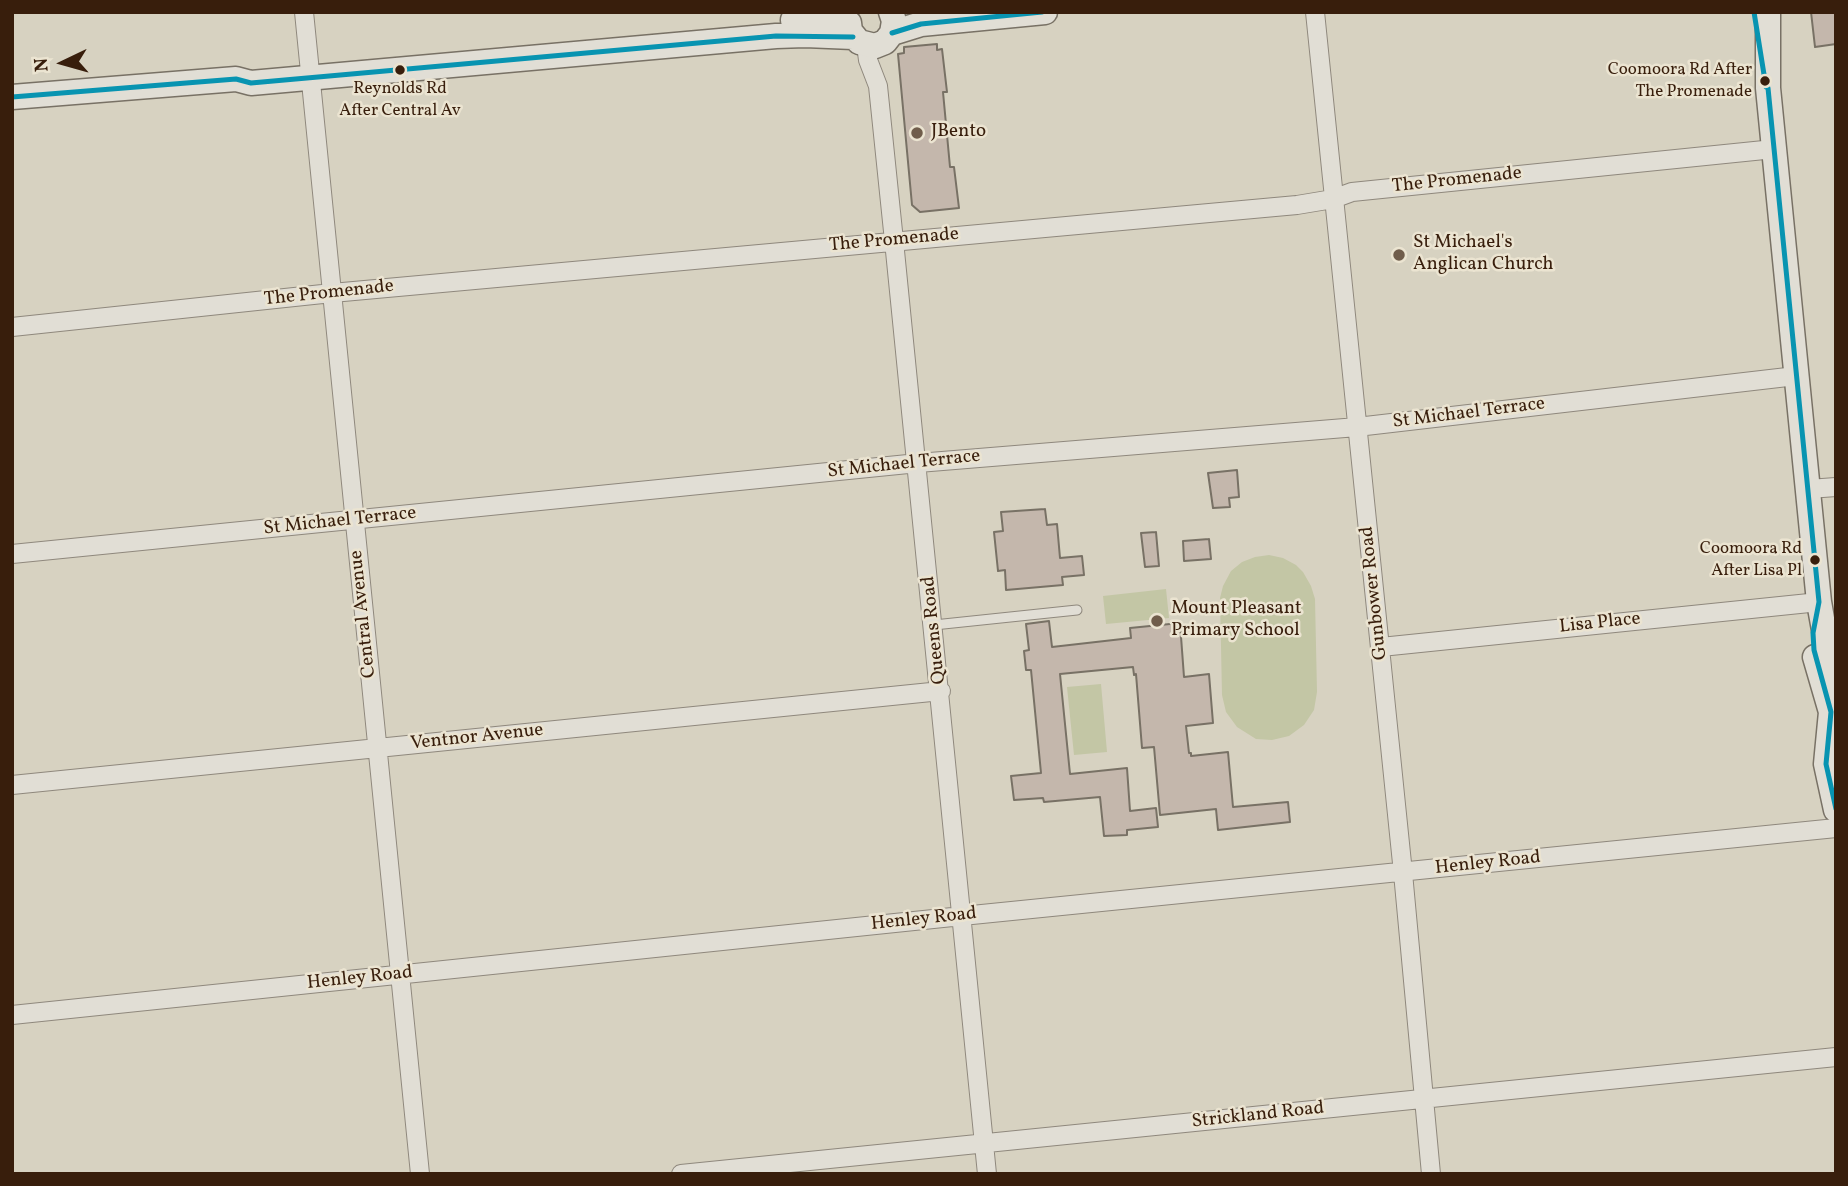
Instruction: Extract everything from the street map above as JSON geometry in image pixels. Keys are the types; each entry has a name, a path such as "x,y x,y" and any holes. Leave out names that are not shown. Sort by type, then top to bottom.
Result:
{"street":[{"name":"Central Avenue","path":"304,12 420,1174"},
{"path":"12,97 236,79 251,83 310,72 776,29 845,12"},
{"path":"851,12 848,24 876,34"},
{"path":"776,29 805,35 876,34 921,24 1045,12"},
{"name":"Gunbower Road","path":"1315,12 1381,647 1431,1174"},
{"path":"1754,12 1768,88"},
{"path":"1768,12 1768,88 1819,602 1830,663 1836,676"},
{"name":"Queens Road","path":"876,34 868,60 878,86 941,691 987,1174"},
{"name":"The Promenade","path":"12,327 332,293 1297,205 1333,199 1352,192 1774,149"},
{"name":"St Michael Terrace","path":"12,554 918,463 1357,426 1796,376"},
{"path":"1809,489 1836,488"},
{"path":"1819,602 1813,633 1814,650 1834,712 1826,764 1836,810"},
{"name":"Lisa Place","path":"1381,647 1819,602"},
{"name":"Ventnor Avenue","path":"12,785 941,691"},
{"name":"Henley Road","path":"12,1015 1836,828"},
{"name":"Strickland Road","path":"681,1174 1836,1057"}],"lane":[{"path":"934,625 1077,610"}],"green space":[{"path":"1269,555 1296,565 1311,586 1315,599 1317,692 1314,710 1304,725 1289,736 1272,740 1256,739 1237,727 1226,712 1222,695 1220,598 1231,571 1242,562"},
{"path":"1166,589 1169,618 1106,624 1103,596"},
{"path":"1101,684 1107,752 1074,755 1067,687"}],"building":[{"path":"1811,12 1836,12 1836,44 1815,47"},
{"path":"937,44 937,50 942,49 950,167 954,167 959,208 920,212 912,205 898,54 904,53 904,47"},
{"path":"1237,470 1239,497 1229,498 1230,507 1213,508 1208,473"},
{"path":"1045,509 1047,525 1057,524 1060,558 1082,556 1084,575 1062,577 1063,585 1006,590 1005,570 998,571 994,532 1003,531 1001,512"},
{"path":"1156,532 1159,566 1145,567 1141,533"},
{"path":"1209,539 1211,559 1184,561 1183,541"},
{"path":"1049,621 1052,647 1131,638 1130,628 1180,623 1184,677 1209,674 1213,723 1186,726 1189,753 1191,756 1228,752 1233,807 1288,802 1290,822 1218,830 1216,809 1160,815 1154,747 1142,748 1136,674 1134,675 1133,667 1060,674 1070,774 1127,768 1130,811 1156,808 1158,827 1127,830 1127,835 1104,836 1100,797 1044,802 1043,798 1014,800 1011,776 1041,773 1031,670 1026,670 1024,651 1029,650 1026,624"}],"transit line":[{"path":"892,33 921,24 1042,12"},
{"path":"1754,12 1768,88 1819,602 1813,633 1814,650 1831,712 1826,764 1836,809"},
{"path":"12,97 236,79 251,83 776,36 853,37"}],"place":[{"name":"Reynolds Rd After Central Av","path":"400,70"},
{"name":"Coomoora Rd After The Promenade","path":"1765,81"},
{"name":"JBento","path":"917,133"},
{"name":"St Michael's Anglican Church","path":"1399,255"},
{"name":"Coomoora Rd After Lisa Pl","path":"1815,560"},
{"name":"Mount Pleasant Primary School","path":"1157,621"}]}
